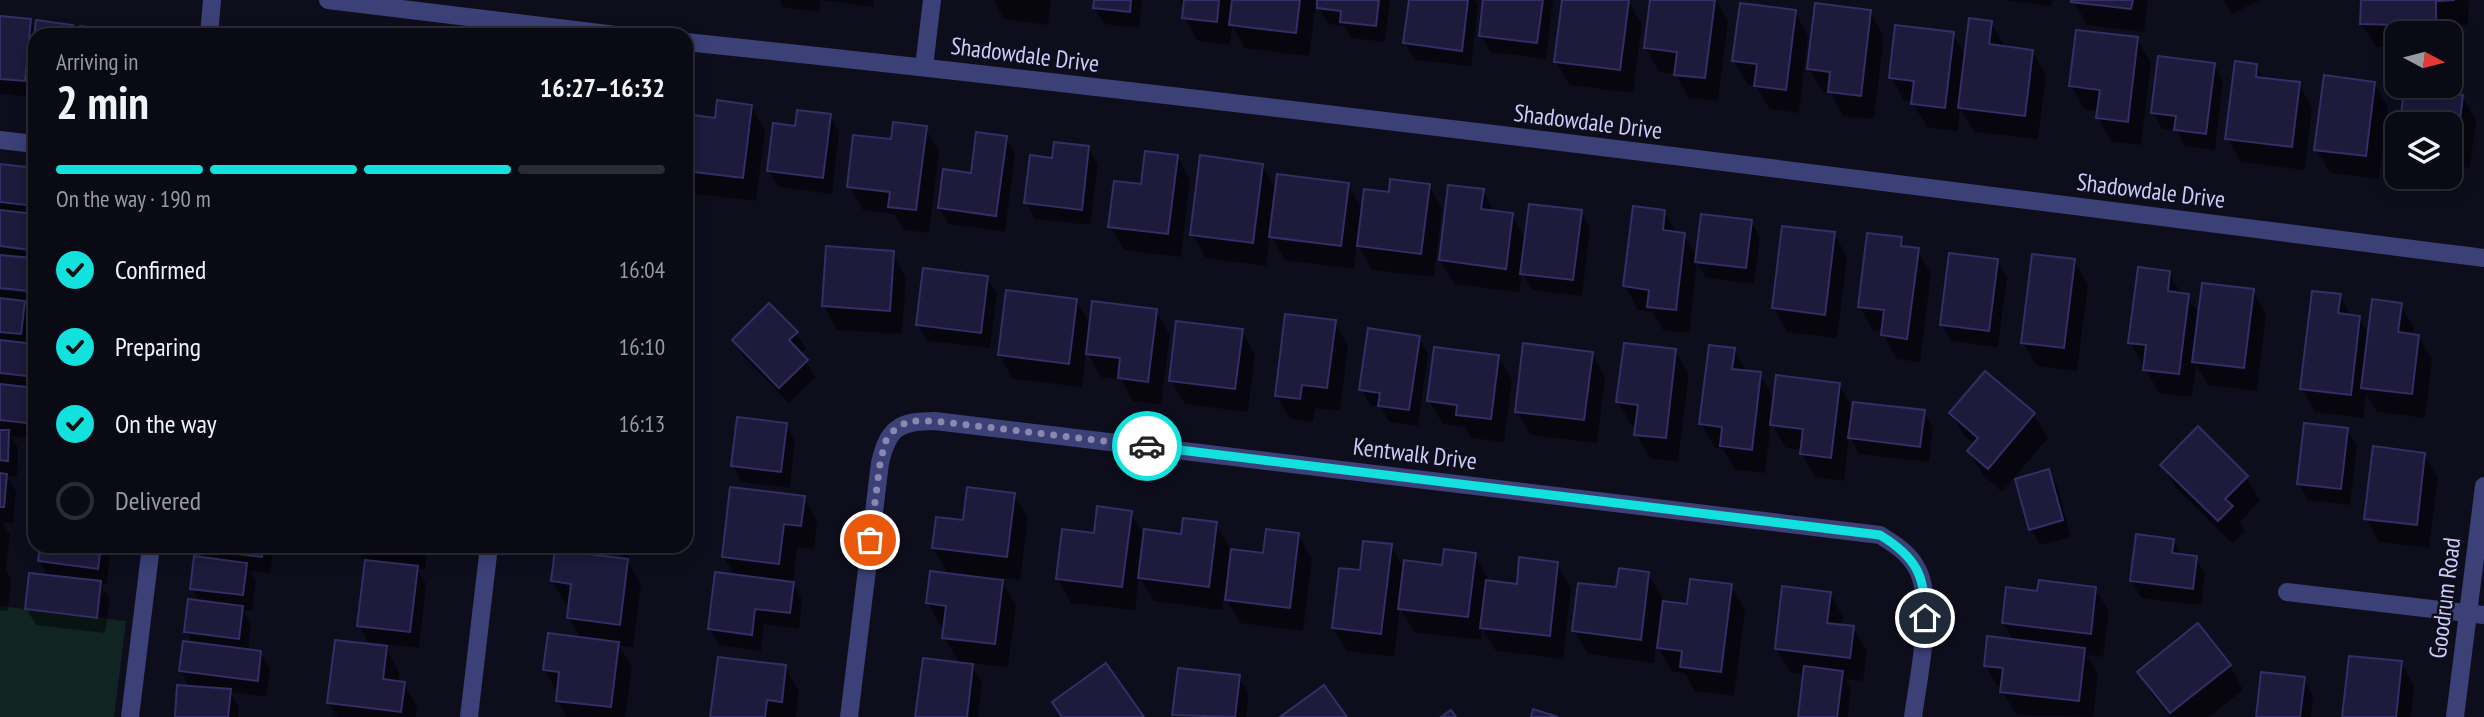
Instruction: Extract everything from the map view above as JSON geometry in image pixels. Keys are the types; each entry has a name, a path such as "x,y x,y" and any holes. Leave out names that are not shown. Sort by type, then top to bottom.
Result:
{"street":[{"path":"210,28 212,0"},
{"path":"328,0 523,28"},
{"path":"924,67 932,0"},
{"name":"Shadowdale Drive","path":"693,43 924,67 1898,183 2484,258"},
{"path":"0,140 28,143"},
{"name":"Kentwalk Drive","path":"849,717 880,464 885,442 895,429 909,421 935,421 1880,535 1901,548 1917,568 1926,592 1913,717"},
{"name":"Goodrum Road","path":"2455,717 2476,615 2484,486"},
{"path":"130,717 150,553"},
{"path":"469,717 488,553"},
{"path":"2287,592 2476,615"}],"green space":[{"path":"0,606 126,621 114,717 0,717"}],"building":[{"path":"1094,0 1131,0 1130,12 1093,8"},
{"path":"1184,0 1219,0 1217,22 1182,18"},
{"path":"1232,0 1300,0 1296,33 1229,25"},
{"path":"1317,0 1379,0 1376,26 1340,22 1341,11 1317,8"},
{"path":"1409,0 1468,0 1462,51 1403,43"},
{"path":"1483,0 1543,0 1537,43 1479,36"},
{"path":"1562,0 1629,0 1620,70 1554,62"},
{"path":"1650,0 1715,0 1705,78 1674,75 1677,52 1644,48"},
{"path":"2071,0 2133,0 2131,9"},
{"path":"2361,0 2455,0 2436,1 2436,21 2360,24"},
{"path":"1740,3 1796,10 1786,90 1754,86 1757,64 1732,61"},
{"path":"1815,3 1871,10 1861,96 1828,92 1830,72 1807,69"},
{"path":"0,16 31,19 28,28 25,81 0,79"},
{"path":"1969,18 1992,21 1989,44 2033,50 2025,116 1958,108"},
{"path":"36,20 73,25 73,28 35,28"},
{"path":"1895,25 1954,32 1945,108 1911,104 1914,81 1889,78"},
{"path":"2076,30 2138,37 2128,122 2096,118 2100,90 2069,86"},
{"path":"2158,56 2215,63 2206,134 2174,130 2176,116 2151,113"},
{"path":"2235,61 2257,64 2256,77 2300,82 2292,147 2225,139"},
{"path":"2324,75 2375,82 2366,156 2314,150"},
{"path":"2463,95 2461,112 2401,112 2403,98 2462,98"},
{"path":"717,100 752,105 743,178 693,172 693,115 715,118"},
{"path":"797,110 831,114 823,178 767,171 773,123 795,126"},
{"path":"893,122 927,126 916,210 888,207 890,192 847,187 853,135 891,139"},
{"path":"976,132 1007,136 996,216 938,208 943,169 971,173"},
{"path":"1054,142 1089,146 1082,210 1024,203 1030,155 1052,158"},
{"path":"1145,151 1178,155 1168,234 1108,227 1114,181 1141,184"},
{"path":"1200,155 1263,164 1253,243 1190,235"},
{"path":"0,164 28,167 28,205 0,202"},
{"path":"1277,174 1349,183 1341,246 1269,237"},
{"path":"1390,179 1430,184 1421,254 1357,246 1364,189 1389,192"},
{"path":"1448,185 1484,189 1481,209 1513,213 1506,269 1439,260"},
{"path":"1529,204 1582,210 1573,280 1520,274"},
{"path":"1633,206 1665,210 1663,230 1685,233 1676,310 1647,307 1649,290 1623,286"},
{"path":"0,210 28,213 28,250 0,246"},
{"path":"1701,214 1752,220 1746,268 1695,262"},
{"path":"1782,226 1835,232 1825,315 1772,308"},
{"path":"1867,233 1902,237 1901,246 1919,248 1907,339 1881,335 1884,310 1858,307"},
{"path":"826,246 894,251 890,311 822,306"},
{"path":"1949,253 1998,259 1989,331 1940,325"},
{"path":"2032,254 2075,259 2064,348 2021,343"},
{"path":"0,255 28,258 28,291 0,288"},
{"path":"2138,267 2170,271 2168,291 2189,294 2179,374 2143,370 2146,345 2128,343"},
{"path":"923,268 988,276 981,333 916,325"},
{"path":"2202,283 2254,289 2244,368 2192,362"},
{"path":"1006,290 1077,299 1069,364 998,355"},
{"path":"2312,291 2341,294 2338,313 2360,316 2351,395 2300,389"},
{"path":"0,298 25,301 21,334 0,332"},
{"path":"2372,299 2402,303 2398,332 2419,335 2412,394 2361,388"},
{"path":"1092,301 1157,309 1148,382 1118,378 1120,358 1086,354"},
{"path":"769,303 798,332 789,340 808,360 779,388 732,340"},
{"path":"1285,314 1336,320 1327,388 1302,385 1300,399 1275,396"},
{"path":"1176,321 1243,329 1235,389 1169,381"},
{"path":"1368,328 1420,336 1409,410 1378,406 1380,393 1359,390"},
{"path":"0,340 28,343 28,376 0,373"},
{"path":"1523,343 1593,352 1584,420 1515,412"},
{"path":"1624,343 1676,349 1666,438 1634,435 1638,405 1616,402"},
{"path":"1709,345 1735,348 1732,369 1761,372 1752,450 1720,446 1722,427 1699,424"},
{"path":"1434,347 1499,355 1491,419 1456,415 1457,405 1427,401"},
{"path":"1985,371 2035,413 1988,469 1967,451 1978,438 1949,413"},
{"path":"1776,375 1840,383 1831,458 1800,454 1803,429 1770,425"},
{"path":"0,384 28,387 28,423 0,420"},
{"path":"1853,402 1925,410 1920,447 1848,438"},
{"path":"737,417 787,423 781,472 731,466"},
{"path":"2304,423 2348,428 2341,489 2297,484"},
{"path":"2198,426 2248,476 2225,499 2233,506 2218,521 2160,465"},
{"path":"0,430 9,430 8,461 0,460"},
{"path":"2373,446 2425,453 2417,525 2364,519"},
{"path":"2049,469 2063,520 2029,530 2015,479"},
{"path":"0,473 7,474 4,507 0,507"},
{"path":"730,487 805,496 801,526 784,524 779,564 722,557"},
{"path":"967,487 1015,493 1007,557 932,548 936,517 963,520"},
{"path":"1097,506 1132,511 1122,587 1056,579 1062,529 1094,533"},
{"path":"1183,518 1217,522 1209,587 1138,578 1144,529 1181,534"},
{"path":"1266,529 1299,533 1290,608 1225,600 1231,549 1263,553"},
{"path":"2136,534 2174,539 2172,553 2197,556 2193,589 2130,581"},
{"path":"1363,541 1392,544 1381,634 1332,628 1339,568 1360,570"},
{"path":"1444,549 1476,553 1468,617 1398,609 1404,560 1442,565"},
{"path":"39,553 100,553 98,569 38,561"},
{"path":"229,553 262,553 262,557"},
{"path":"555,553 628,559 620,625 567,618 571,584 551,581"},
{"path":"194,556 247,563 243,595 190,589"},
{"path":"1519,557 1558,562 1550,636 1480,628 1486,580 1517,584"},
{"path":"365,560 418,566 410,632 357,626"},
{"path":"1619,568 1649,572 1641,640 1572,631 1578,583 1616,587"},
{"path":"930,571 1003,580 995,644 942,638 946,606 926,603"},
{"path":"715,572 794,582 790,613 755,609 752,635 708,629"},
{"path":"29,573 101,581 97,618 25,609"},
{"path":"1690,579 1732,584 1721,672 1680,667 1682,651 1657,648 1663,601 1687,604"},
{"path":"2039,580 2096,587 2091,634 2002,623 2006,587 2037,591"},
{"path":"1782,586 1831,592 1827,623 1854,626 1850,658 1775,649"},
{"path":"188,599 243,606 239,639 184,632"},
{"path":"2198,623 2231,665 2170,713 2137,672"},
{"path":"548,633 619,642 611,707 556,701 559,672 543,670"},
{"path":"1987,636 2085,648 2079,701 2000,692 2003,668 1984,666"},
{"path":"335,640 387,646 383,679 405,682 401,712 327,703"},
{"path":"183,641 261,651 258,681 179,671"},
{"path":"2349,656 2402,661 2396,717 2342,717"},
{"path":"718,657 786,665 782,702 767,700 765,717 710,717"},
{"path":"923,658 973,664 967,717 915,717"},
{"path":"1106,663 1144,717 1062,717 1052,702"},
{"path":"1804,666 1843,671 1837,717 1798,717"},
{"path":"1178,668 1240,675 1235,717 1172,715"},
{"path":"2261,672 2305,677 2300,717 2256,717"},
{"path":"177,685 231,689 228,717 175,717"},
{"path":"1324,685 1347,717 1280,717"},
{"path":"1533,709 1558,717 1531,717"},
{"path":"1451,710 1456,717 1441,717"}],"way so far":[{"path":"870,540 885,442 895,429 909,421 935,421 1147,446"}],"route":[{"path":"1147,446 1880,535 1901,548 1917,568 1926,592 1925,618"}]}
